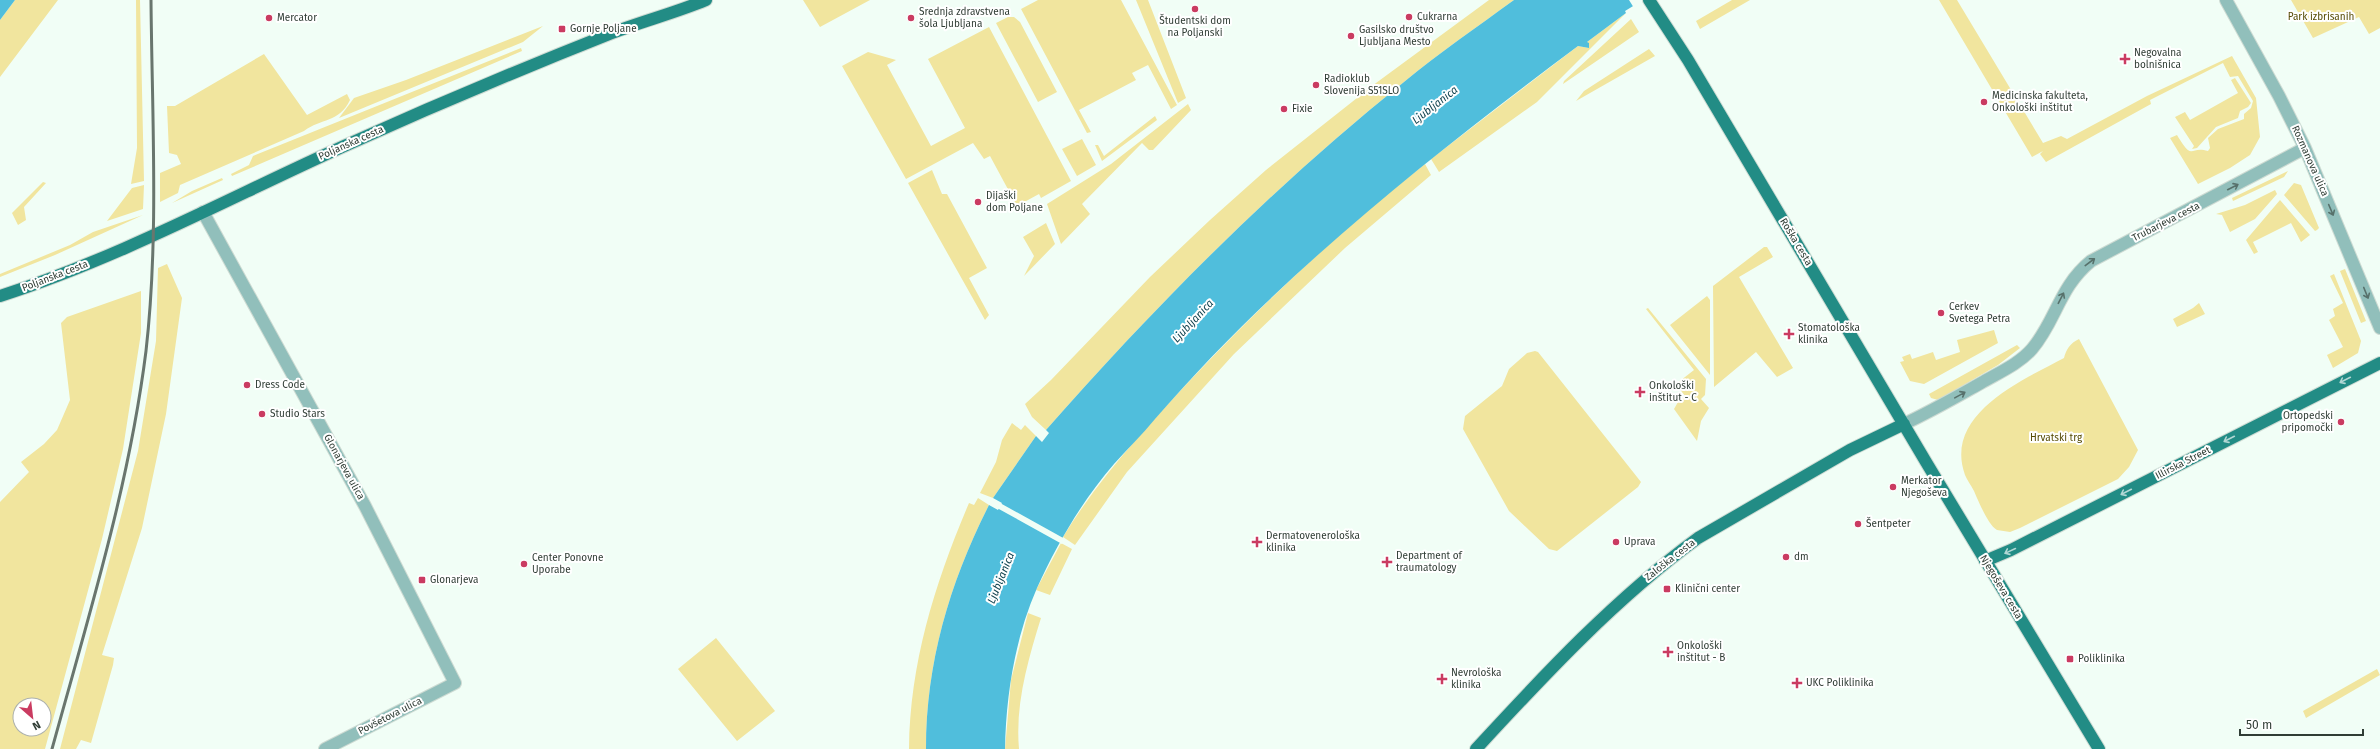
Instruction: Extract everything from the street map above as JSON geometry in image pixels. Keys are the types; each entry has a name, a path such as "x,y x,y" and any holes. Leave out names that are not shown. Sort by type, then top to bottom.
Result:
{"main road":[{"name":"Poljanska cesta","path":"0,296 74,270 343,147 541,61 626,28 706,0"},
{"name":"Roška cesta","path":"1649,0 1688,60 1904,424"},
{"name":"Illirska Street","path":"1985,561 2011,550 2380,363"},
{"name":"Njegoševa cesta","path":"1904,424 2099,749"},
{"name":"Zaloška cesta","path":"1476,749 1594,625 1675,555 1698,538 1850,450 1904,424"}],"street":[{"name":"Rozmanova ulica","path":"2226,0 2279,96 2305,148 2380,328"},
{"name":"Trubarjeva cesta","path":"1904,424 2018,361 2031,350 2050,320 2066,289 2080,270 2097,257 2305,148"},
{"name":"Glonarjeva ulica","path":"203,212 354,485 455,683"},
{"name":"Povšetova ulica","path":"325,749 455,683"}],"green space":[{"path":"15,0 58,0 0,77 0,20"},
{"path":"136,0 140,0 144,181 131,184 137,148"},
{"path":"803,0 870,0 820,27"},
{"path":"1038,0 1121,0 1177,105 1171,109 1148,65 1132,73 1136,80 1079,110 1091,132 1087,133 1021,9"},
{"path":"1136,0 1148,0 1186,98 1178,103"},
{"path":"1489,0 1514,0 1417,71 1356,122 1263,205 1173,292 1046,430 1032,417 1025,404 1051,380 1150,277 1210,220 1266,170 1376,83"},
{"path":"1732,0 1750,0 1700,29 1696,21"},
{"path":"1939,0 1957,0 2043,143 2061,136 2067,139 2147,96 2232,56 2256,98 2260,137 2250,155 2230,168 2198,184 2170,138 2177,135 2189,151 2208,151 2210,148 2208,138 2218,129 2244,119 2244,114 2251,108 2253,101 2238,76 2230,77 2223,63 2150,100 2151,104 2046,162 2040,154 2043,151 2032,157"},
{"name":"Park izbrisanih","path":"2291,0 2380,0 2380,28 2369,34 2359,17 2313,38"},
{"path":"1626,13 1537,102 1439,172 1431,159 1578,46 1589,48 1587,42"},
{"path":"1008,17 1014,17 1020,22 1057,92 1038,102 996,23"},
{"path":"1631,19 1639,32 1563,84 1564,81"},
{"path":"543,26 523,42 339,118 354,98 406,80"},
{"path":"989,27 1071,181 1041,198 1039,194 1017,206 990,156 984,159 973,143 906,179 842,66 868,52 896,60 887,65 931,146 965,128 928,59"},
{"path":"521,48 522,51 232,176 231,174 249,165 253,156"},
{"path":"1649,49 1655,56 1576,101 1584,91"},
{"path":"264,54 307,115 347,94 350,100 346,107 341,113 304,131 180,185 178,193 160,202 160,173 181,164 177,155 169,153 167,106 175,106"},
{"path":"2235,78 2251,103 2248,107 2240,111 2238,118 2216,127 2197,148 2192,149 2194,146 2175,117 2185,112 2190,120 2238,93 2231,80"},
{"path":"1188,104 1191,110 1153,150 1149,150 1142,143 1082,204 1090,214 1061,244 1047,204 1111,164"},
{"path":"1155,116 1157,120 1102,161 1095,145 1098,145 1104,156"},
{"path":"1082,139 1096,165 1077,176 1062,149"},
{"path":"1425,164 1431,175 1345,248 1234,354 1127,472 1075,545 1063,537 1093,492 1127,450 1199,371 1308,263"},
{"path":"932,170 942,194 947,194 987,268 969,278 989,315 985,320 908,183"},
{"path":"2288,171 2284,177 2233,201 2232,198"},
{"path":"222,178 223,180 172,203 192,191"},
{"path":"43,182 46,183 24,207 26,220 18,225 12,213"},
{"path":"2294,183 2301,185 2319,228 2315,231 2284,195"},
{"path":"144,185 143,209 107,221 132,188"},
{"path":"2275,190 2277,194 2255,219 2230,232 2222,215 2216,214 2245,205"},
{"path":"2280,200 2310,235 2301,242 2291,223 2253,242 2258,252 2254,254 2246,240"},
{"path":"143,215 55,255 0,277 0,274 70,245 93,232"},
{"path":"1046,223 1055,244 1024,276 1034,256 1023,237"},
{"path":"1764,247 1767,247 1773,257 1739,277 1793,368 1777,377 1756,352 1714,387 1713,286"},
{"path":"167,264 182,298 166,414 142,528 102,655 114,658 113,665 91,743 81,740 76,749 60,749 138,451 156,341 158,268"},
{"path":"2345,269 2366,321 2361,323 2340,271"},
{"path":"2334,274 2361,341 2358,353 2333,368 2327,355 2343,347 2329,320 2335,316 2333,309 2343,303 2330,276"},
{"path":"141,291 141,333 123,449 102,539 52,723 52,697 12,697 12,737 48,737 45,749 0,749 0,502 29,472 21,462 44,444 57,430 70,400 61,323 67,317"},
{"path":"1707,296 1710,300 1710,375 1670,325"},
{"path":"2199,303 2205,314 2177,327 2173,319"},
{"path":"1648,308 1706,379 1705,395 1701,399 1709,408 1701,421 1697,441 1674,409 1678,402 1685,396 1676,384 1694,370 1646,309"},
{"path":"1994,330 1998,343 1924,384 1910,381 1900,362 1904,361 1902,357 1910,354 1912,359 1933,352 1936,360 1960,352 1957,340"},
{"name":"Hrvatski trg","path":"2079,339 2138,450 2129,467 2118,479 2020,528 2010,532 1997,530 1987,518 1965,475 1961,453 1965,434 1976,417 1991,402 2028,377 2064,358 2069,347"},
{"path":"2017,345 2020,348 1998,365 1938,400 1931,398 1929,394"},
{"path":"1535,351 1538,352 1641,482 1638,487 1557,551 1549,549 1509,511 1463,429 1465,416 1502,386 1509,369 1527,353"},
{"path":"1012,423 1021,430 1025,425 1036,436 993,498 980,493 996,462 1002,440"},
{"path":"978,498 989,505 963,563 943,623 930,685 926,749 909,749 910,717 919,654 935,593 945,563 969,503 974,505"},
{"path":"1061,543 1072,549 1050,595 1036,590"},
{"path":"1028,613 1041,618 1027,666 1021,699 1018,732 1019,749 1005,749 1011,680"},
{"path":"716,638 775,711 737,741 678,669"},
{"path":"2377,669 2380,675 2306,718 2303,711"}],"water":[{"path":"0,0 15,0 0,20"},
{"name":"Ljubljanica","path":"1514,0 1643,0 1625,11 1626,13 1587,42 1589,43 1589,48 1578,46 1410,176 1356,221 1252,316 1203,367 1102,478 1071,523 1053,555 1029,607 1017,647 1007,708 1005,749 926,749 930,685 943,623 952,593 975,534 989,505 998,510 1002,503 993,498 1036,436 1042,442 1049,433 1046,430 1173,292 1309,163 1417,71"}],"pier":[{"path":"1629,0 1645,0 1634,8"},
{"path":"991,498 1065,539 1062,544 988,503 997,507 999,504"}],"railway":[{"path":"52,749 93,601 118,502 139,402 146,351 150,308 154,220 151,0"}],"place":[{"name":"Študentski dom na Poljanski","path":"1195,9"},
{"name":"Cukrarna","path":"1409,17"},
{"name":"Mercator","path":"269,18"},
{"name":"Srednja zdravstvena šola Ljubljana","path":"911,18"},
{"name":"Gornje Poljane","path":"562,29"},
{"name":"Gasilsko društvo Ljubljana Mesto","path":"1351,36"},
{"name":"Negovalna bolnišnica","path":"2125,59"},
{"name":"Radioklub Slovenija S51SLO","path":"1316,85"},
{"name":"Medicinska fakulteta, Onkološki inštitut","path":"1984,102"},
{"name":"Fixie","path":"1284,109"},
{"name":"Dijaški dom Poljane","path":"978,202"},
{"name":"Cerkev Svetega Petra","path":"1941,313"},
{"name":"Stomatološka klinika","path":"1789,334"},
{"name":"Dress Code","path":"247,385"},
{"name":"Onkološki inštitut - C","path":"1640,392"},
{"name":"Studio Stars","path":"262,414"},
{"name":"Ortopedski pripomočki","path":"2341,422"},
{"name":"Merkator Njegoševa","path":"1893,487"},
{"name":"Šentpeter","path":"1858,524"},
{"name":"Dermatovenerološka klinika","path":"1257,542"},
{"name":"Uprava","path":"1616,542"},
{"name":"dm","path":"1786,557"},
{"name":"Department of traumatology","path":"1387,562"},
{"name":"Center Ponovne Uporabe","path":"524,564"},
{"name":"Glonarjeva","path":"422,580"},
{"name":"Klinični center","path":"1667,589"},
{"name":"Onkološki inštitut - B","path":"1668,652"},
{"name":"Poliklinika","path":"2070,659"},
{"name":"Nevrološka klinika","path":"1442,679"},
{"name":"UKC Poliklinika","path":"1797,683"}]}
